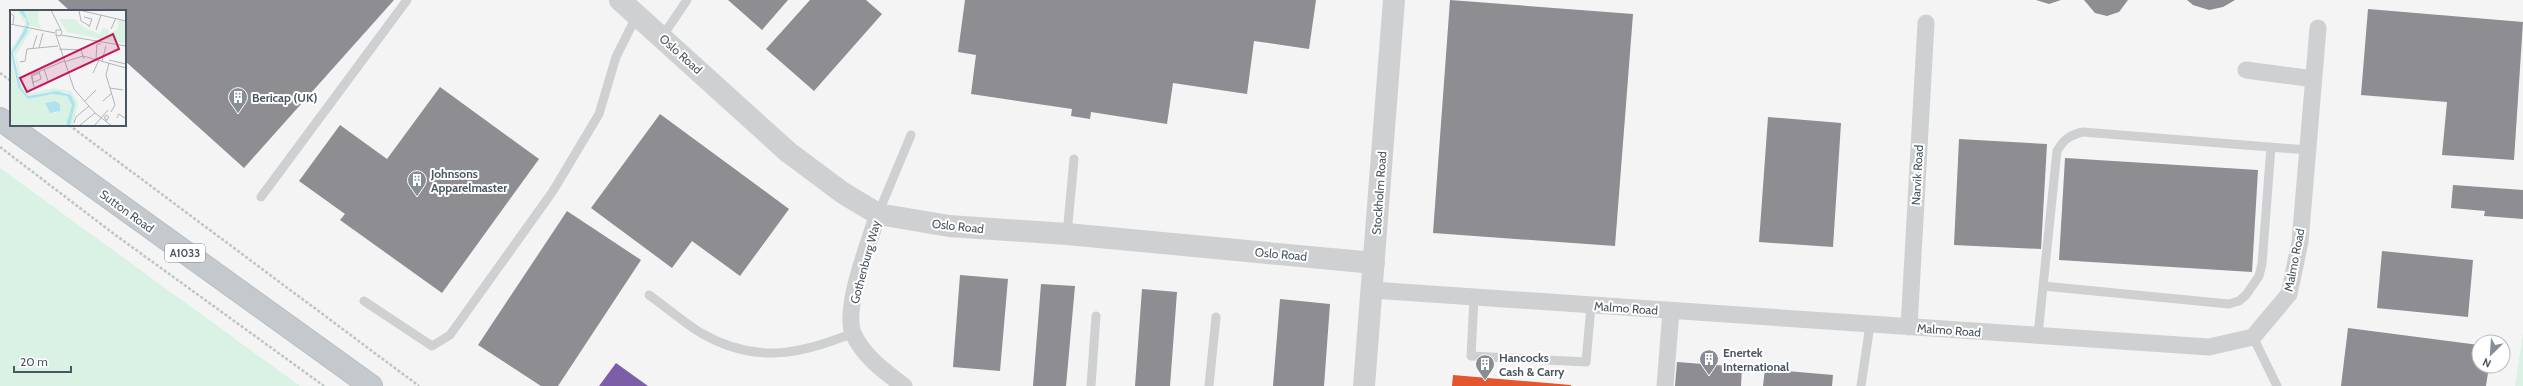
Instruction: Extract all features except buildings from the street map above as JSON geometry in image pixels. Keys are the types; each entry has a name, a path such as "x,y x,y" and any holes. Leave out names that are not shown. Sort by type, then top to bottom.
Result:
{"highway":[{"name":"Sutton Road","path":"0,119 371,386"}],"street":[{"name":"Oslo Road","path":"620,0 788,152 843,193 878,214 949,226 1067,234 1374,263"},
{"name":"Stockholm Road","path":"1364,386 1394,0"},
{"name":"Narvik Road","path":"1909,327 1926,24"},
{"name":"Malmo Road","path":"1372,290 2209,347 2253,337 2289,294 2300,242 2318,28"},
{"path":"2246,70 2314,79"},
{"name":"Gothenburg Way","path":"853,333 852,302 878,214"},
{"path":"1665,386 1671,311"},
{"path":"853,333 876,366 904,386"}],"lane":[{"path":"261,197 407,0"},
{"path":"662,37 687,0"},
{"path":"364,300 432,346 450,335 553,191 595,120 616,57 638,15"},
{"path":"2038,336 2057,151 2063,142 2071,135 2083,132 2308,150"},
{"path":"878,214 910,135"},
{"path":"2043,286 2229,304 2239,301 2253,286 2262,264 2271,147"},
{"path":"1067,234 1074,158"},
{"path":"649,295 700,332 718,342 755,352 796,352 821,346 853,333"},
{"path":"1474,298 1471,356 1586,362 1591,306"},
{"path":"1091,386 1096,316"},
{"path":"1210,386 1216,317"},
{"path":"1861,386 1870,324"},
{"path":"2253,337 2277,386"}],"path":[{"path":"0,73 10,80"},
{"path":"70,126 419,386"},
{"path":"0,147 114,234 324,386"}],"green space":[{"path":"0,168 300,386 0,386"},
{"path":"2523,333 2523,386 2515,386"}],"place":[{"name":"Bericap (UK)","path":"238,114"},
{"name":"Johnsons Apparelmaster","path":"417,197"},
{"name":"Enertek International","path":"1709,376"},
{"name":"Hancocks Cash & Carry","path":"1485,381"}]}
